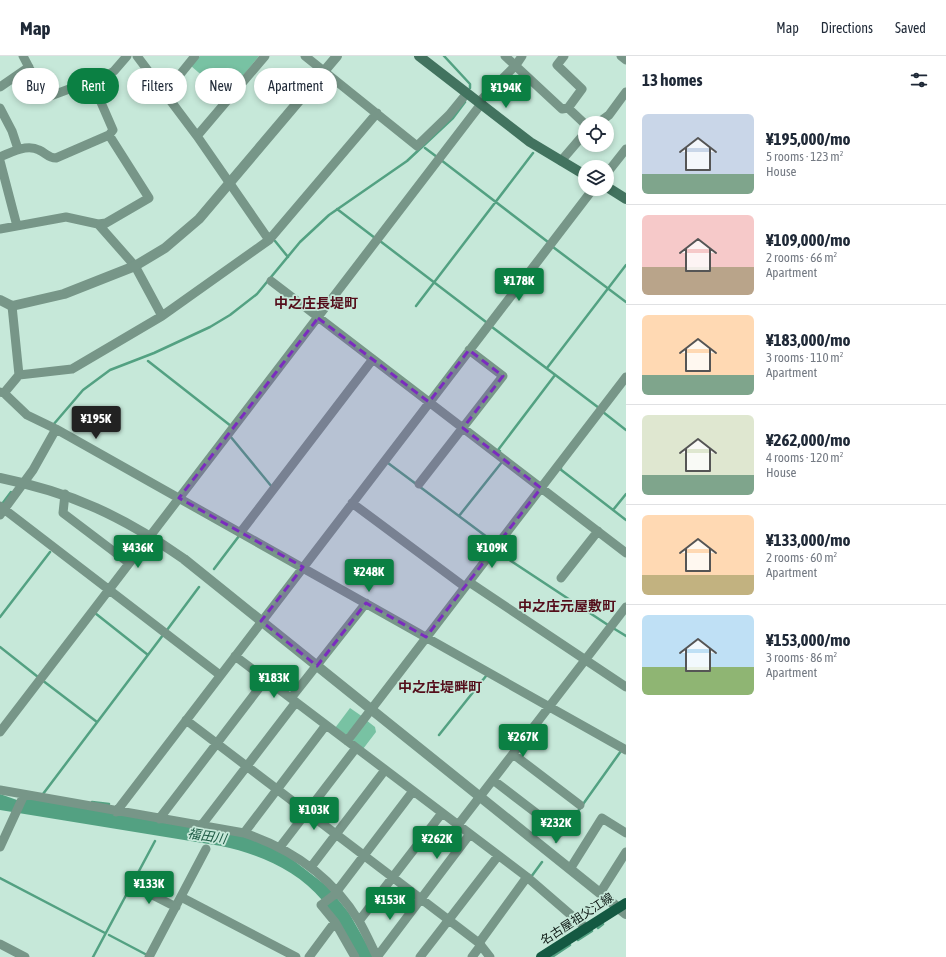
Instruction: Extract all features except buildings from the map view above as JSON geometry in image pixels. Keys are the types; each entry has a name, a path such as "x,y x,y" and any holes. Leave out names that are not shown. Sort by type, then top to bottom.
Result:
{"main road":[{"path":"419,56 430,59 467,93 530,142 578,171"},
{"path":"614,191 626,199"},
{"name":"名古屋祖父江線","path":"541,957 586,928 624,908"}],"street":[{"path":"23,56 45,98 67,90"},
{"path":"117,68 127,56"},
{"path":"137,56 146,68"},
{"path":"185,68 195,56"},
{"path":"197,136 265,56"},
{"path":"305,56 319,68"},
{"path":"327,68 337,56"},
{"path":"505,56 562,108 568,108 578,117"},
{"path":"0,732 318,318 480,103 516,65 522,56"},
{"path":"564,56 557,65 582,89 568,108"},
{"path":"621,56 626,60"},
{"path":"0,87 7,80 29,67"},
{"path":"337,82 417,146 449,115 467,93"},
{"path":"608,116 626,92"},
{"path":"0,157 18,149 35,149 50,158 56,158 109,135 113,130 102,104"},
{"path":"173,104 269,240"},
{"path":"0,300 12,306 64,294 135,266 165,248 199,219 297,104"},
{"path":"0,108 12,130 18,149"},
{"path":"377,113 269,240 162,316 72,369 19,375 2,393 27,415 56,429 626,750"},
{"path":"0,229 66,217 98,224 112,220 149,198 109,135"},
{"path":"561,162 578,141"},
{"path":"614,164 626,149"},
{"path":"0,161 17,226"},
{"path":"116,812 302,567 588,196"},
{"path":"98,224 135,266 162,316"},
{"path":"271,281 626,553"},
{"path":"12,306 19,375"},
{"path":"419,484 502,376 469,350"},
{"path":"240,533 373,360"},
{"path":"347,741 626,377"},
{"path":"56,429 41,458 25,483 2,510 220,675"},
{"path":"0,478 65,494 102,509 150,536 184,559 370,710 600,893 624,908"},
{"path":"65,494 63,513 129,563"},
{"path":"352,503 467,585 626,687"},
{"path":"561,578 598,531"},
{"path":"201,826 246,766 317,666 366,603"},
{"path":"458,826 626,607"},
{"path":"235,656 527,877 586,928"},
{"path":"159,819 266,679"},
{"path":"186,720 480,944 490,957"},
{"path":"244,833 326,725"},
{"path":"280,847 356,748"},
{"path":"513,754 580,805"},
{"path":"311,867 385,770"},
{"path":"493,780 561,832"},
{"path":"0,790 116,812 244,833 280,847 311,867 337,892 359,921 377,957 470,834"},
{"path":"355,957 335,922 321,905 337,892 414,791"},
{"path":"0,847 24,795"},
{"path":"359,921 442,813"},
{"path":"570,869 602,818 626,833"},
{"path":"149,957 206,849"},
{"path":"600,893 626,852"},
{"path":"420,957 498,856"},
{"path":"472,957 527,877"},
{"path":"133,885 176,907"},
{"path":"181,897 296,957"},
{"path":"309,957 335,922"},
{"path":"0,944 20,956"}],"highlighted area":[{"path":"318,318 429,402 469,350 503,376 463,428 541,488 426,637 366,603 317,666 261,621 303,567 179,498"}],"shaded area":[{"path":"200,56 259,56 246,72 246,68 195,68 195,69 191,66"},
{"path":"350,708 363,717 346,735 335,728"},
{"path":"366,720 375,727 376,732 363,749 352,739"}],"water":[{"name":"福田川","path":"0,794 17,800 36,800 225,833 249,838 284,853 328,887 349,913 374,957 358,957 332,914 312,889 289,872 263,859 235,849 221,846 0,810"}],"waterway":[{"path":"444,56 470,84 470,88"},
{"path":"53,425 83,390 110,370 154,353 210,327 230,315 257,294 300,242 329,215 407,161 453,118 465,102"},
{"path":"425,148 437,157"},
{"path":"416,306 533,153"},
{"path":"441,160 548,242"},
{"path":"337,209 375,238"},
{"path":"275,241 288,257"},
{"path":"380,241 486,322"},
{"path":"553,247 626,302"},
{"path":"547,368 626,265"},
{"path":"492,327 599,408"},
{"path":"148,361 231,426"},
{"path":"500,451 498,450 555,375"},
{"path":"603,412 626,430"},
{"path":"230,436 272,487"},
{"path":"459,516 502,462"},
{"path":"388,463 495,543"},
{"path":"561,468 560,469 626,520"},
{"path":"2,504 11,492"},
{"path":"613,510 626,494"},
{"path":"214,569 239,536"},
{"path":"496,551 608,625"},
{"path":"0,617 50,552"},
{"path":"167,630 199,587"},
{"path":"95,613 148,655"},
{"path":"613,628 626,636"},
{"path":"43,794 163,635"},
{"path":"0,647 38,677"},
{"path":"439,735 486,676"},
{"path":"42,680 97,722"},
{"path":"556,842 621,751"},
{"path":"92,802 109,804"},
{"path":"93,957 155,841"},
{"path":"531,877 542,862"},
{"path":"0,878 105,933"},
{"path":"598,928 603,924"},
{"path":"578,940 592,931"},
{"path":"109,935 147,955"},
{"path":"552,957 570,945"}],"district":[{"name":"中之庄長堤町","path":"316,303"},
{"name":"中之庄元屋敷町","path":"567,606"},
{"name":"中之庄堤畔町","path":"440,687"}]}
